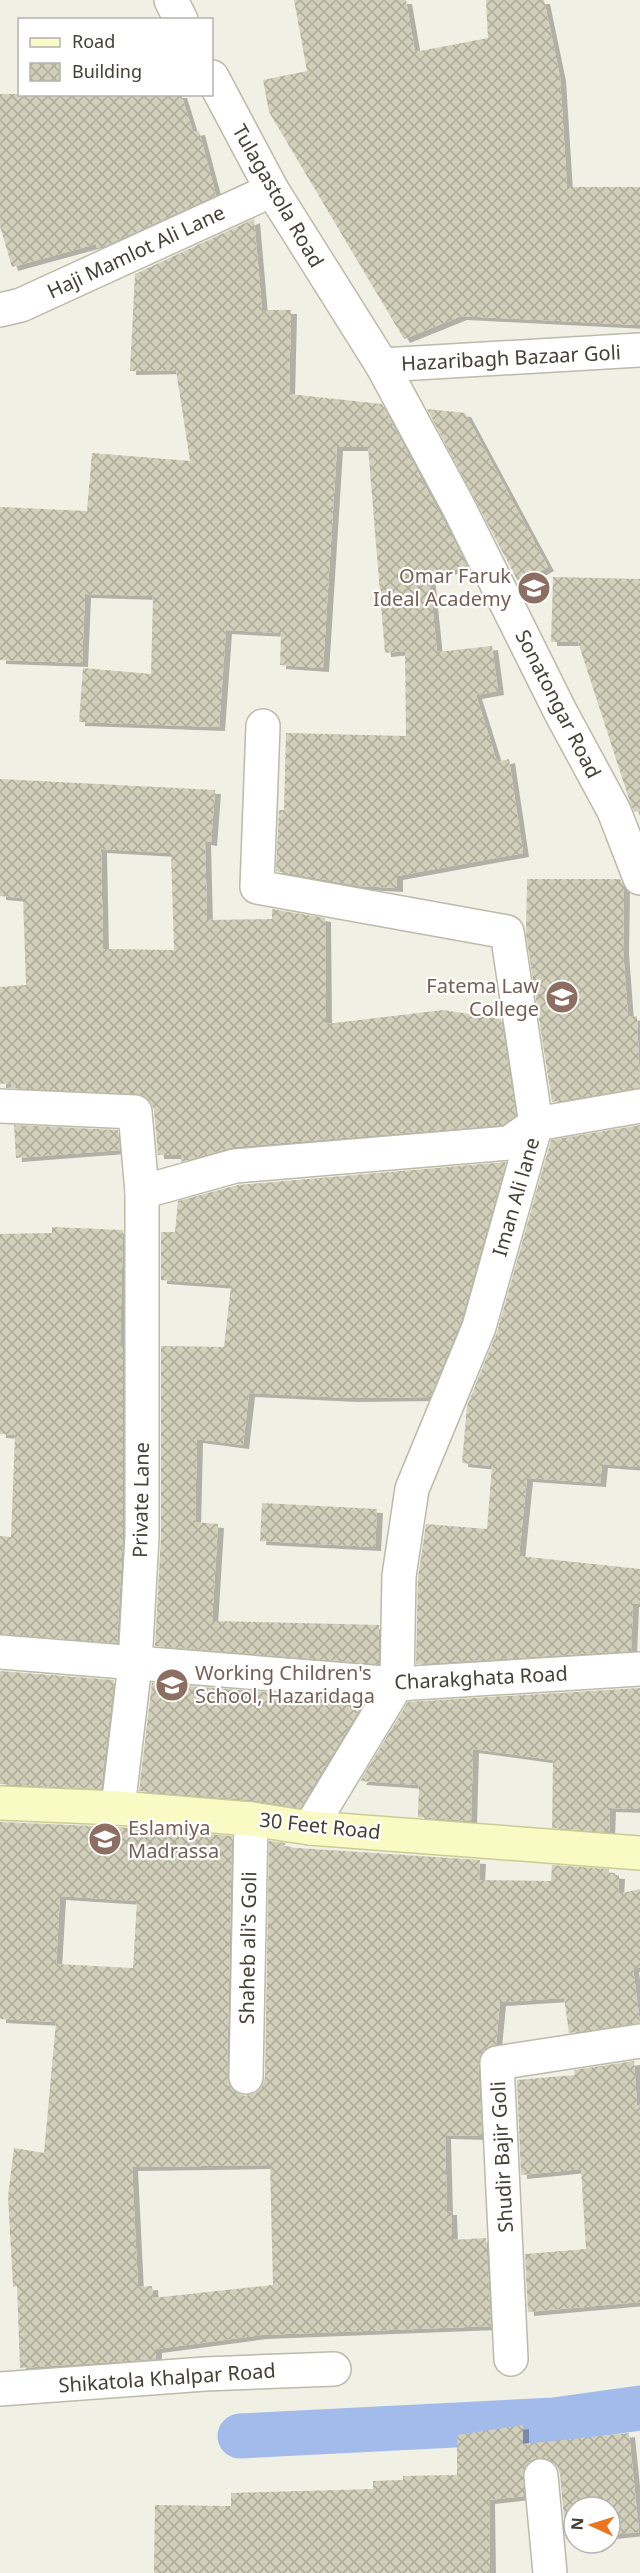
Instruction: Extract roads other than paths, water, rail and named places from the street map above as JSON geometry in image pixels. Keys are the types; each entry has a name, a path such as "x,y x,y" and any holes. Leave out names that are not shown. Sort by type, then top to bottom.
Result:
{"street":[{"path":"171,0 180,18"},
{"name":"Tulagastola Road","path":"213,79 272,190 347,313"},
{"name":"Haji Mamlot Ali Lane","path":"0,310 21,305 272,190"},
{"name":"Sonatongar Road","path":"347,313 382,365 458,504 560,711 614,811 640,878"},
{"name":"Hazaribagh Bazaar Goli","path":"382,365 640,350"},
{"name":"Iman Ali lane","path":"263,726 256,887 507,932 536,1124 479,1327 412,1489 399,1576 397,1684"},
{"name":"Private Lane","path":"0,1106 135,1112 142,1192 142,1536 135,1664 118,1808"},
{"path":"142,1192 235,1166 509,1143 536,1124 640,1106"},
{"name":"Charakghata Road","path":"0,1652 397,1684 640,1669"},
{"path":"310,1828 397,1684"},
{"name":"30 Feet Road","path":"0,1803 118,1808 251,1819 310,1828 640,1853"},
{"name":"Shaheb ali's Goli","path":"246,2078 251,1819"},
{"name":"Shudir Bajir Goli","path":"511,2359 497,2063 640,2041"},
{"name":"Shikatola Khalpar Road","path":"0,2389 204,2374 334,2369"},
{"path":"0,2381 0,2389"},
{"path":"541,2476 550,2573"}],"waterway":[{"path":"240,2436 554,2420 640,2408"}],"place":[{"name":"Omar Faruk Ideal Academy","path":"534,588"},
{"name":"Fatema Law College","path":"562,997"},
{"name":"Working Children's School, Hazaridaga","path":"172,1685"},
{"name":"Eslamiya Madrassa","path":"105,1839"}]}
